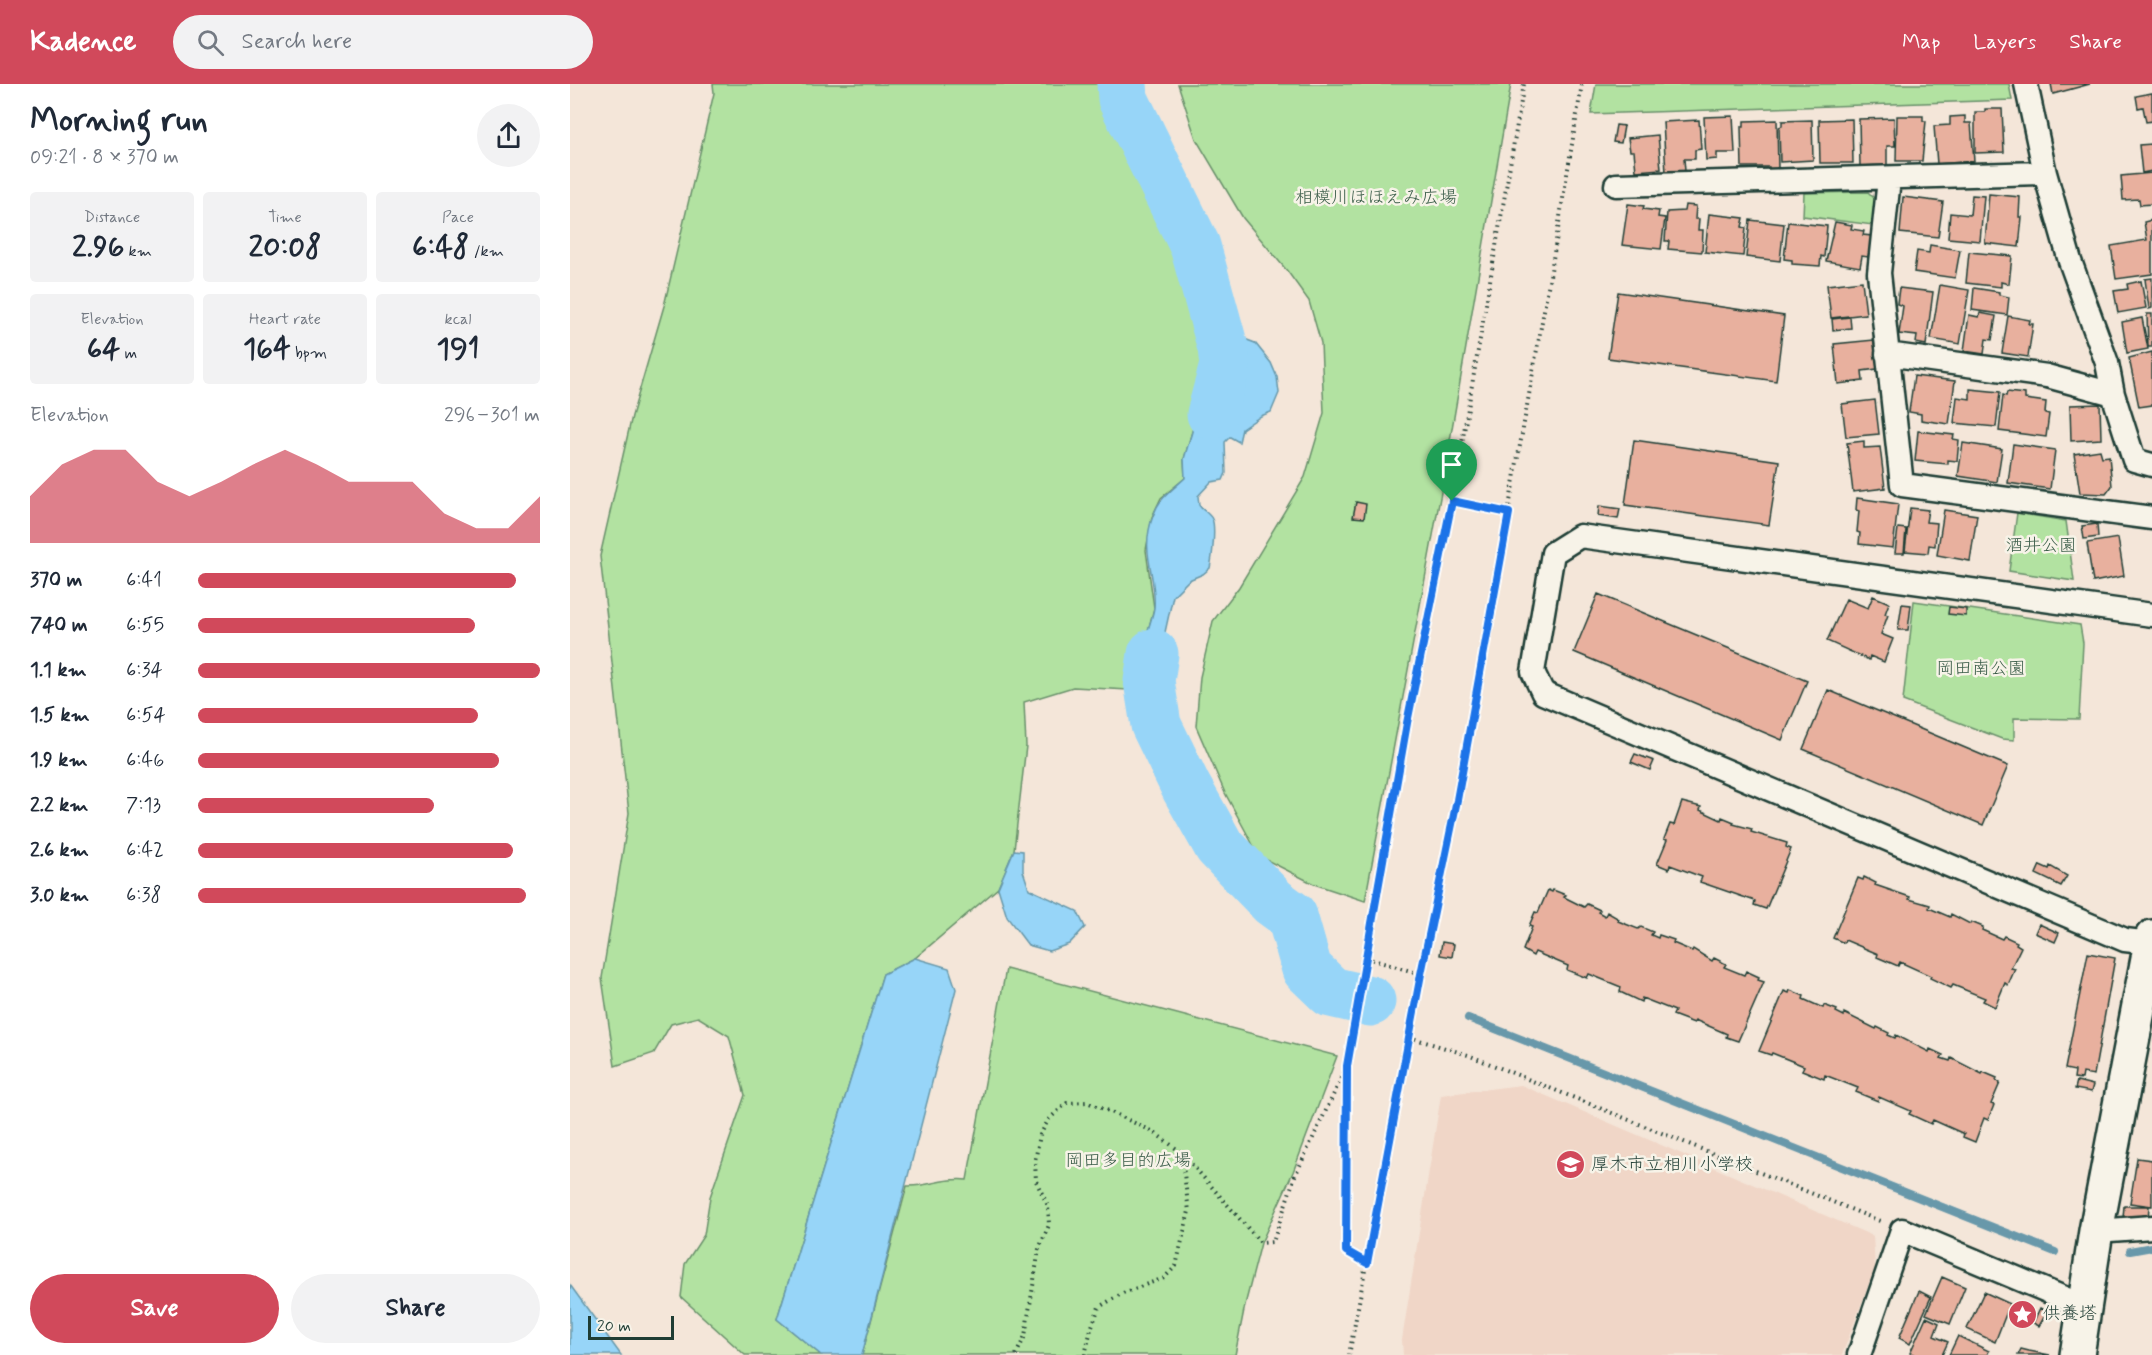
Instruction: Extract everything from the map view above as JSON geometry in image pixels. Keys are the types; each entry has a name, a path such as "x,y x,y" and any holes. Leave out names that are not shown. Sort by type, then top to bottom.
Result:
{"street":[{"path":"2026,84 2045,173 2070,261 2107,363 2113,394 2134,460 2152,465"},
{"path":"1616,185 2045,173"},
{"path":"1889,179 1879,273 1902,485 2152,518"},
{"path":"1887,354 2047,376 2113,394"},
{"path":"2077,1355 2095,1237 2152,940 2125,940 1543,693 1533,672 1553,553 1580,536 2152,615"},
{"path":"2095,1237 2152,1227"},
{"path":"1859,1355 1902,1230 2086,1292"}],"path":[{"path":"1367,1263 1346,1251 1347,1066 1407,723 1452,501 1524,84"},
{"path":"1349,1355 1421,974 1457,800 1509,513 1582,84"},
{"path":"1452,501 1509,513"},
{"path":"1366,958 1421,974"},
{"path":"1409,1037 1468,1055 1902,1230"},
{"path":"1016,1355 1025,1336 1039,1249 1049,1225 1048,1206 1036,1181 1035,1161 1040,1135 1049,1119 1067,1103 1087,1102 1152,1131 1181,1152 1261,1244 1273,1242 1295,1176 1347,1066"},
{"path":"1085,1355 1099,1307 1123,1293 1164,1278 1176,1266 1189,1211 1181,1152"}],"shaded area":[{"name":"厚木市立相川小学校","path":"1521,1085 1873,1236 1875,1268 1842,1355 1403,1355 1402,1340 1441,1095"}],"green space":[{"path":"713,84 1139,84 1150,118 1202,227 1179,253 1184,297 1217,356 1200,391 1198,411 1184,459 1185,478 1161,498 1152,517 1146,550 1154,608 1144,662 1147,691 1073,687 1024,702 1026,746 1014,850 998,888 915,958 883,974 777,1319 821,1355 745,1355 681,1297 685,1264 704,1235 710,1197 745,1095 729,1036 698,1017 671,1024 654,1053 615,1066 602,978 629,813 600,556 632,416 664,306 714,93"},
{"name":"相模川ほほえみ広場","path":"1178,84 1511,84 1442,487 1365,901 1314,884 1259,856 1225,793 1196,726 1200,677 1213,621 1239,587 1305,477 1324,413 1321,343 1309,301 1243,218 1196,139"},
{"path":"1596,84 2009,84 2012,100 1591,114"},
{"path":"1868,192 1876,200 1873,225 1803,216 1804,193"},
{"name":"酒井公園","path":"2017,513 2066,521 2074,581 2009,571"},
{"name":"岡田南公園","path":"1914,601 2080,625 2083,643 2079,719 2014,718 2014,740 2002,739 1903,701"},
{"name":"岡田多目的広場","path":"1006,969 1337,1056 1293,1172 1261,1243 1235,1355 862,1355 907,1186 967,1180"}],"water":[{"path":"1242,338 1255,343 1271,363 1277,377 1279,393 1271,412 1242,429 1239,442 1230,437 1225,442 1226,473 1223,480 1211,482 1198,496 1199,505 1211,517 1213,523 1211,564 1203,574 1189,580 1173,596 1160,655 1151,679 1163,700 1166,711 1164,723 1156,725 1148,705 1144,666 1146,640 1154,608 1148,552 1149,529 1159,504 1185,478 1184,459 1198,411 1200,391 1223,348 1230,341"},
{"path":"1014,850 1023,851 1023,871 1029,889 1077,911 1085,927 1069,944 1049,951 1028,945 1007,917 998,888"},
{"path":"915,958 949,968 956,989 862,1355 821,1355 777,1319 883,974"},
{"path":"570,1285 621,1355 570,1355"}],"building":[{"path":"2051,84 2090,84 2053,94"},
{"path":"2152,93 2152,121 2146,122 2143,107 2138,108 2136,96"},
{"path":"1985,109 2002,109 2004,152 1975,153 1975,112 1985,112"},
{"path":"1733,116 1735,153 1717,153 1717,159 1706,160 1704,117"},
{"path":"1897,116 1923,116 1923,121 1926,121 1922,161 1896,161"},
{"path":"1965,116 1965,123 1971,123 1974,161 1937,164 1934,126 1950,125 1950,117"},
{"path":"1894,118 1895,146 1887,146 1887,165 1860,166 1859,119"},
{"path":"1852,119 1853,163 1820,163 1819,120"},
{"path":"1699,120 1701,149 1695,150 1695,159 1684,159 1685,171 1666,173 1663,122"},
{"path":"1777,120 1778,170 1769,170 1769,167 1742,167 1741,127 1744,127 1744,121"},
{"path":"1812,120 1813,160 1780,162 1779,127 1782,126 1782,121"},
{"path":"1616,125 1624,126 1621,143 1613,142"},
{"path":"1658,135 1661,169 1636,171 1634,151 1630,151 1628,138"},
{"path":"2152,144 2152,171 2142,173 2139,145"},
{"path":"2152,173 2152,204 2140,205 2139,199 2123,200 2121,176"},
{"path":"1989,194 2020,197 2019,217 2022,217 2019,247 1985,243"},
{"path":"1972,195 1984,196 1980,241 1948,238 1950,213 1970,215"},
{"path":"1903,197 1943,202 1938,237 1900,233"},
{"path":"1628,204 1659,211 1658,217 1665,218 1661,249 1622,245"},
{"path":"1685,205 1696,206 1695,219 1699,219 1698,230 1703,230 1702,252 1668,249 1669,241 1665,241 1667,212 1684,211"},
{"path":"1709,214 1744,218 1742,227 1746,228 1743,256 1705,252"},
{"path":"1750,220 1784,224 1780,261 1746,257"},
{"path":"2152,220 2152,274 2116,279 2111,246 2147,240 2144,222"},
{"path":"1788,222 1827,226 1824,257 1821,256 1820,266 1792,264 1792,260 1784,259"},
{"path":"1835,222 1852,225 1851,229 1864,231 1863,235 1872,236 1868,257 1862,256 1860,267 1826,261"},
{"path":"1930,245 1960,250 1955,278 1914,272 1917,251 1929,253"},
{"path":"1969,252 2012,256 2009,284 2001,282 2001,287 1966,283"},
{"path":"2152,278 2152,308 2149,309 2145,279"},
{"path":"1862,281 1866,314 1831,318 1827,285"},
{"path":"2141,281 2146,308 2118,313 2114,291 2128,289 2127,284"},
{"path":"1940,285 1969,290 1960,344 1931,339"},
{"path":"1899,288 1933,292 1926,345 1916,343 1917,336 1899,334 1903,306 1897,304"},
{"path":"1974,288 1999,292 1999,295 2009,297 2007,315 1972,310"},
{"path":"1618,292 1784,316 1776,381 1608,358"},
{"path":"1980,313 1996,316 1992,340 1986,339 1984,354 1964,351 1969,315 1979,317"},
{"path":"2147,314 2152,314 2152,347 2148,347"},
{"path":"2008,316 2030,320 2029,324 2033,324 2028,357 2002,353"},
{"path":"1850,317 1851,328 1833,330 1832,319"},
{"path":"2142,318 2148,349 2127,353 2122,322"},
{"path":"1874,340 1877,369 1862,371 1863,381 1838,384 1834,344"},
{"path":"2152,352 2152,405 2139,407 2129,358"},
{"path":"1914,376 1955,381 1949,424 1921,420 1921,414 1909,412"},
{"path":"1970,389 2000,392 1996,427 1954,423 1957,397 1970,399"},
{"path":"2007,392 2025,394 2025,399 2046,402 2045,413 2049,414 2046,437 1999,431 2003,395 2006,396"},
{"path":"1875,400 1879,434 1846,437 1842,404"},
{"path":"2100,404 2101,439 2071,441 2070,405"},
{"path":"1918,431 1954,435 1953,439 1959,440 1957,461 1948,460 1948,464 1915,461"},
{"path":"1634,440 1779,461 1769,525 1625,505"},
{"path":"1864,441 1864,448 1880,447 1885,488 1853,492 1847,443"},
{"path":"1963,443 2002,449 1997,482 1958,476"},
{"path":"2013,444 2055,450 2050,489 2008,483"},
{"path":"2100,450 2102,457 2109,456 2112,486 2106,494 2080,493 2074,454"},
{"path":"1857,498 1898,504 1893,548 1859,544"},
{"path":"1356,502 1366,504 1364,518 1353,517"},
{"path":"1599,506 1620,509 1618,519 1598,516"},
{"path":"1910,508 1928,510 1926,522 1937,523 1935,546 1929,545 1928,553 1905,551"},
{"path":"1944,510 1977,515 1970,561 1937,555"},
{"path":"2097,524 2098,537 2084,539 2082,526"},
{"path":"1898,528 1906,529 1904,553 1895,553"},
{"path":"2118,538 2124,576 2093,582 2087,543"},
{"path":"1598,594 1807,681 1782,740 1574,652"},
{"path":"1873,596 1889,603 1885,614 1888,615 1881,634 1893,639 1884,662 1870,656 1869,660 1827,641 1846,599 1868,608"},
{"path":"1902,604 1911,605 1908,630 1898,630"},
{"path":"1949,607 1966,609 1966,616 1948,614"},
{"path":"1828,690 2008,766 1983,825 1803,749"},
{"path":"1635,754 1654,761 1650,770 1631,762"},
{"path":"1682,802 1701,807 1700,810 1721,820 1722,817 1734,822 1733,824 1752,829 1751,832 1787,843 1786,847 1791,849 1766,909 1754,905 1755,901 1700,882 1702,877 1670,865 1669,869 1657,864 1667,840 1664,839 1670,824 1674,825"},
{"path":"2040,865 2049,869 2050,866 2067,876 2061,886 2036,874"},
{"path":"1864,877 1876,883 1875,885 1930,905 1929,908 1950,917 1951,914 1970,924 1971,922 1983,927 1982,930 2002,939 2004,936 2017,942 2016,944 2021,947 2011,968 2015,969 2008,985 2005,983 1995,1007 1983,1001 1985,998 1953,985 1951,988 1900,962 1898,966 1877,957 1878,954 1845,940 1844,943 1833,938 1858,878 1863,880"},
{"path":"1548,890 1566,895 1564,897 1584,907 1587,904 1600,910 1598,912 1605,916 1607,912 1619,919 1618,921 1653,932 1651,935 1658,938 1659,935 1674,940 1673,943 1692,951 1693,949 1712,961 1714,958 1726,964 1724,967 1744,975 1746,971 1759,977 1758,980 1764,982 1738,1041 1695,1020 1694,1023 1673,1015 1675,1011 1642,998 1641,1002 1620,992 1621,987 1589,974 1587,978 1567,970 1568,966 1535,952 1533,956 1523,950 1532,927 1529,926 1535,912 1538,913"},
{"path":"2039,924 2059,933 2055,942 2035,933"},
{"path":"1442,942 1454,944 1452,957 1440,955"},
{"path":"2088,953 2115,958 2094,1075 2083,1073 2082,1079 2074,1078 2075,1071 2065,1069"},
{"path":"1790,990 1823,1008 1824,1005 1837,1010 1836,1012 1844,1016 1844,1013 1876,1029 1877,1027 1895,1038 1896,1035 1929,1052 1930,1049 1943,1055 1941,1058 1950,1061 1951,1058 1982,1074 1983,1072 1997,1078 1996,1080 2000,1083 1991,1104 1994,1105 1988,1120 1984,1118 1975,1142 1963,1137 1964,1134 1933,1120 1931,1124 1909,1114 1911,1111 1879,1097 1878,1101 1856,1092 1858,1088 1825,1075 1824,1079 1802,1070 1804,1066 1772,1053 1771,1055 1759,1051 1784,991 1789,993"},
{"path":"2077,1081 2093,1085 2091,1092 2075,1089"},
{"path":"2137,1158 2152,1160 2152,1206 2130,1203"},
{"path":"2124,1206 2149,1206 2148,1220 2123,1218"},
{"path":"1942,1277 1965,1287 1950,1324 1926,1314"},
{"path":"1919,1291 1931,1297 1910,1344 1899,1338"},
{"path":"1984,1292 2010,1304 1995,1342 1967,1329"},
{"path":"2040,1308 2047,1312 2039,1326 2033,1323"},
{"path":"1926,1317 1939,1323 1934,1336 1948,1342 1942,1355 1910,1353"},
{"path":"1958,1336 1989,1351 1987,1355 1949,1355"},
{"path":"2021,1349 2029,1351 2050,1355 2018,1355"}],"waterway":[{"path":"1122,84 1123,99 1195,246 1223,348 1225,365 1212,414"},
{"path":"1153,654 1149,681 1156,725 1186,787 1219,846 1273,902 1292,916 1307,969 1331,992 1370,1001"},
{"path":"1468,1018 2055,1252"},
{"path":"2130,1251 2152,1247"}],"place":[{"name":"厚木市立相川小学校","path":"1570,1165"},
{"name":"供養塔","path":"2022,1314"}],"route":[{"path":"1452,501 1509,513 1457,800 1421,974 1367,1263 1346,1251 1347,1066 1407,723 1452,501"}]}
